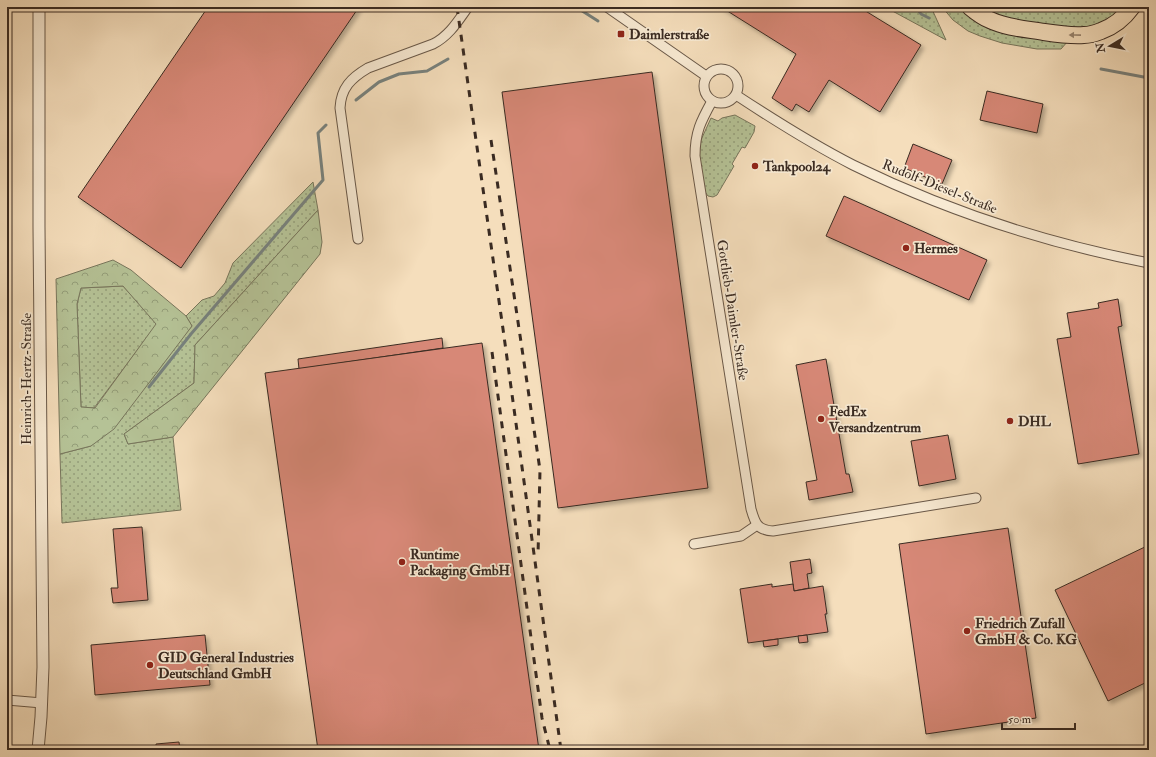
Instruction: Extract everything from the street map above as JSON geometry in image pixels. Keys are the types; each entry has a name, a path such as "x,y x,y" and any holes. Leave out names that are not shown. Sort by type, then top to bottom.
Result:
{"highway":[{"path":"970,7 991,21 1002,25 1071,35 1086,35 1102,31 1114,25 1122,20 1132,7"}],"street":[{"name":"Heinrich-Hertz-Straße","path":"38,750 42,703 43,659 39,227 39,7"},
{"path":"358,239 340,108 340,98 344,89 352,79 368,68 441,40 447,35 468,7"},
{"path":"607,7 706,76"},
{"path":"725,68 730,71 737,79 738,90 736,95 725,103 712,101 704,90 703,83 706,76 714,69 725,68"},
{"name":"Rudolf-Diesel-Straße","path":"736,95 785,127 852,164 932,200 1034,236 1104,254 1149,263"},
{"name":"Gottlieb-Daimler-Straße","path":"712,101 696,137 695,156 751,509 757,525"},
{"path":"694,544 741,536 757,525 766,531 773,531 976,498"},
{"path":"7,700 42,703"}],"green space":[{"path":"885,7 931,7 946,40"},
{"path":"942,7 962,7 963,9 1068,41 1061,49 1037,49 1002,43 968,31 953,20"},
{"path":"982,7 1123,7 1110,19 1097,25 1081,28 1060,27 1012,19 992,13"},
{"path":"735,115 755,126 754,132 745,148 742,147 732,164 734,166 717,195 713,197 708,196 705,192 699,154 701,140 711,118 718,121 722,118"},
{"path":"313,182 318,210 195,345 194,383 124,434 128,444 173,437 181,510 62,523 60,454 91,446 192,326 186,316 202,300 214,296 225,283 233,263"},
{"path":"318,210 322,242 320,254 173,437 128,444 124,434 194,383 195,345"},
{"path":"113,260 131,270 186,316 192,326 114,429 91,446 60,454 56,279","holes":["123,286 156,324 95,408 81,407 77,304 81,288"]},
{"path":"123,286 157,324 94,408 81,407 77,304 81,288"}],"building":[{"path":"208,7 359,7 181,268 78,197"},
{"path":"721,7 859,7 921,45 880,112 829,80 809,112 796,104 792,111 772,98 796,54"},
{"path":"652,72 708,488 558,508 502,92"},
{"path":"987,91 1043,104 1037,133 980,120"},
{"path":"913,144 952,160 942,184 904,168"},
{"name":"Hermes","path":"844,196 987,260 969,300 826,236"},
{"path":"1118,299 1122,326 1118,327 1139,454 1078,464 1057,339 1071,337 1067,313 1099,308 1098,303"},
{"path":"442,338 443,348 299,369 298,359"},
{"name":"Runtime Packaging GmbH","path":"482,343 539,750 318,750 265,373"},
{"name":"FedEx Versandzentrum","path":"826,359 846,474 849,474 853,492 809,500 806,482 817,480 796,365"},
{"path":"948,435 956,479 919,486 911,441"},
{"path":"142,527 148,600 113,603 111,588 118,588 113,529"},
{"name":"Friedrich Zufall GmbH & Co. KG","path":"1008,528 1036,718 926,734 899,544"},
{"path":"1149,545 1149,681 1108,701 1055,590"},
{"path":"810,559 812,573 807,574 809,588 794,591 790,562"},
{"path":"772,584 772,587 793,584 794,591 823,586 828,632 748,643 740,589"},
{"name":"GID General Industries Deutschland GmbH","path":"205,635 210,685 95,695 91,645"},
{"path":"807,635 808,642 799,643 798,636"},
{"path":"778,639 778,645 764,647 763,641"},
{"path":"179,742 180,750 156,750 156,744"}],"waterway":[{"path":"576,7 598,21"},
{"path":"916,7 921,14 929,18"},
{"path":"356,100 379,82 399,74 427,71 448,59"},
{"path":"1101,69 1149,78"},
{"path":"149,387 191,334 323,180 318,133 326,125"}],"railway":[{"path":"457,7 561,750"},
{"path":"491,140 540,470 538,556"},
{"path":"492,352 542,718 550,750"}],"place":[{"name":"Daimlerstraße","path":"621,34"},
{"name":"Tankpool24","path":"755,166"},
{"name":"Hermes","path":"906,248"},
{"name":"FedEx Versandzentrum","path":"821,419"},
{"name":"DHL","path":"1010,421"},
{"name":"Runtime Packaging GmbH","path":"402,562"},
{"name":"Friedrich Zufall GmbH & Co. KG","path":"967,631"},
{"name":"GID General Industries Deutschland GmbH","path":"150,665"}]}
